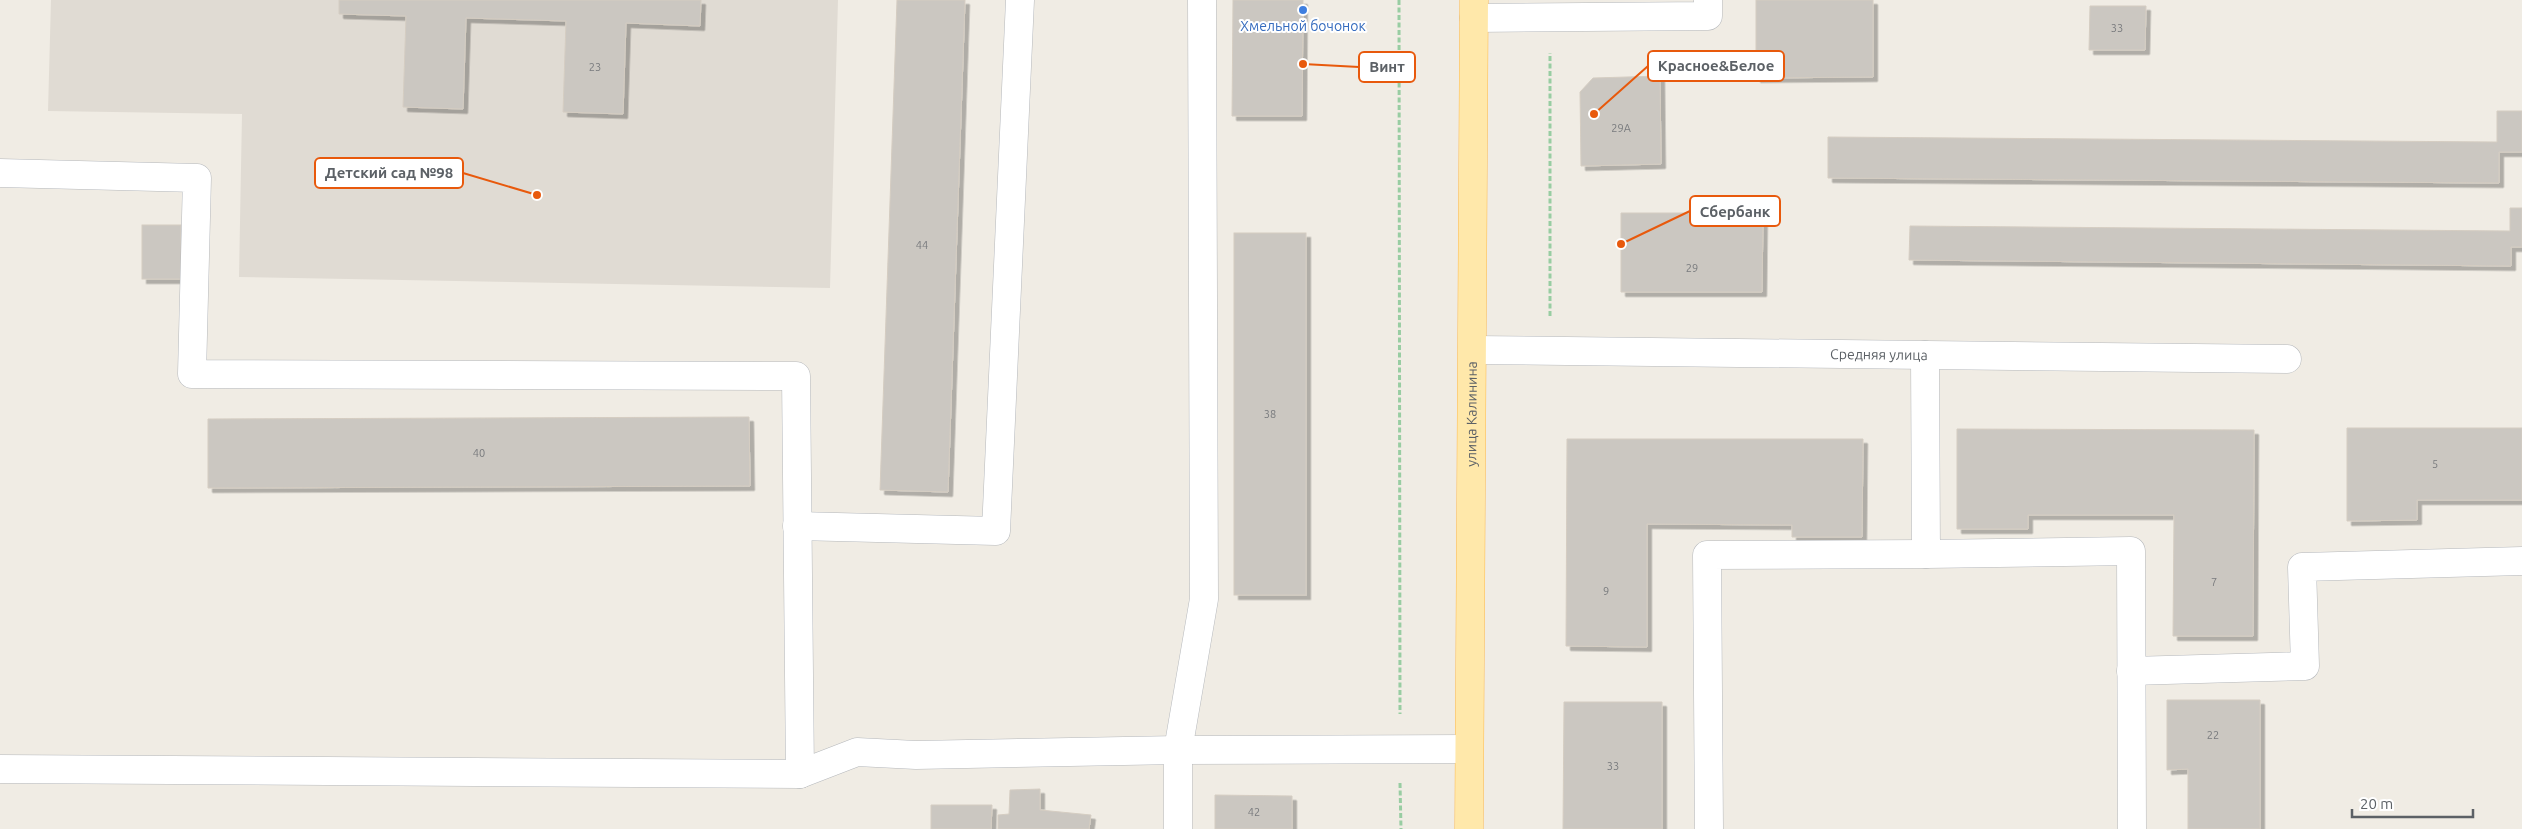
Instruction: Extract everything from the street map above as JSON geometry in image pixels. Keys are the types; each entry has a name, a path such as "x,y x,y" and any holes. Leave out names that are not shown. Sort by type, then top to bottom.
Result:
{"main road":[{"name":"улица Калинина","path":"1469,829 1474,9"}],"street":[{"path":"797,526 996,531 1020,0"},
{"path":"1178,829 1178,750 1204,599 1202,0"},
{"path":"1474,9 1550,17 1708,16 1708,0"},
{"path":"0,173 197,178 192,374 796,376 800,774"},
{"name":"Средняя улица","path":"1473,350 2287,359"},
{"path":"1925,355 1926,554"},
{"path":"1709,829 1707,555 2131,552 2132,829"},
{"path":"2131,671 2305,666 2302,567 2522,561"},
{"path":"0,769 800,774 857,752 916,755 1178,750 1469,749"}],"path":[{"path":"1399,0 1401,829"},
{"path":"1550,17 1550,352"}],"shaded area":[{"path":"51,0 838,0 830,288 239,277 242,114 48,111"}],"building":[{"path":"339,0 701,0 700,26 626,23 623,114 563,112 566,21 466,18 463,109 403,107 406,16 339,14"},
{"path":"897,0 965,0 948,492 880,490"},
{"path":"1233,0 1303,0 1302,116 1232,116"},
{"path":"1756,0 1873,0 1873,77 1756,78"},
{"path":"2090,6 2146,6 2145,50 2089,50"},
{"path":"1660,76 1661,164 1581,166 1580,92 1593,78"},
{"path":"2497,111 2522,111 2522,152 2499,152 2499,183 1828,178 1828,137 2497,142"},
{"path":"2510,208 2522,208 2522,247 2511,247 2511,266 1909,260 1910,226 2510,231"},
{"path":"1621,213 1763,213 1762,292 1621,292"},
{"path":"142,225 181,225 181,279 142,279"},
{"path":"1234,233 1306,233 1306,595 1234,595"},
{"path":"749,417 750,486 208,488 208,419"},
{"path":"2347,428 2522,428 2522,500 2417,500 2417,520 2347,521"},
{"path":"1957,429 2254,430 2253,636 2173,636 2174,515 2028,515 2028,529 1957,529"},
{"path":"1567,439 1863,439 1862,537 1792,537 1792,525 1647,524 1647,647 1566,646"},
{"path":"2167,700 2260,700 2260,829 2188,829 2188,769 2167,770"},
{"path":"1564,702 1662,702 1662,829 1563,829"},
{"path":"1040,789 1040,810 1091,815 1089,829 998,829 998,815 1009,814 1010,790"},
{"path":"1215,795 1292,796 1292,829 1215,829"},
{"path":"931,805 992,805 991,829 931,829"}],"place":[{"name":"Хмельной бочонок","path":"1303,10"},
{"name":"Винт","path":"1303,64"},
{"name":"Красное&Белое","path":"1594,114"},
{"name":"Детский сад №98","path":"537,195"},
{"name":"Сбербанк","path":"1621,244"}]}
